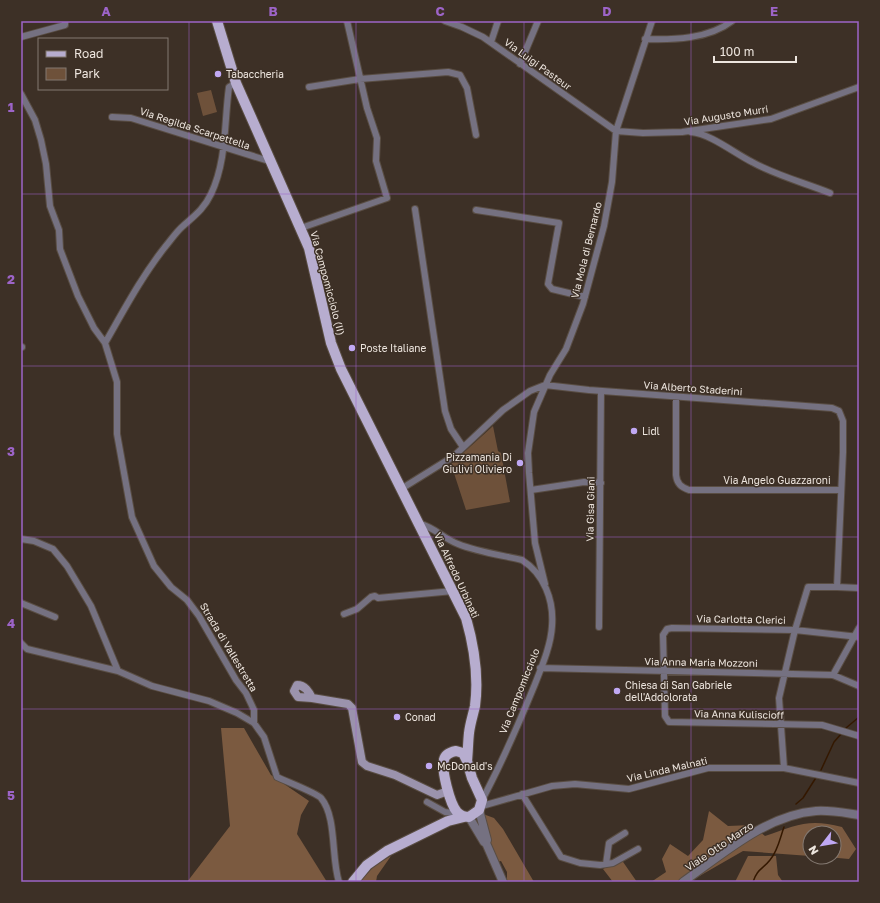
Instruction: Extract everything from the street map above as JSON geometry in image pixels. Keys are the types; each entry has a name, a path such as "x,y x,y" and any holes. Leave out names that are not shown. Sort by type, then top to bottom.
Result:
{"main road":[{"name":"Via Campomicciolo (II)","path":"217,21 236,83 309,248 323,312 345,379 420,524"},
{"name":"Via Alfredo Urbinati","path":"420,524 453,590 471,634 476,664 475,706 469,732 467,761"},
{"path":"312,698 348,704 352,708 362,762 367,766 395,775 437,795 448,791"},
{"name":"Via Alfredo Urbinati","path":"451,752 469,732"},
{"path":"353,882 367,865 387,851 451,814 466,817 481,806 467,761 463,753 456,751 451,752 443,761 451,814"}],"street":[{"path":"21,38 65,25 65,21"},
{"path":"301,228 387,198 376,161 377,138 360,79 347,21"},
{"name":"Via Luigi Pasteur","path":"445,21 462,26 491,42 520,64 616,130"},
{"path":"491,42 498,21"},
{"path":"520,64 538,21"},
{"name":"Via Mola di Bernardo","path":"545,584 535,543 528,453 530,433 534,412 546,385 566,349 585,298 604,226 612,182 616,130 652,21"},
{"path":"645,39 682,39 715,29 732,21"},
{"path":"309,87 360,79 448,72 460,75 467,88 476,135"},
{"path":"105,343 141,280 164,248 182,227 198,214 206,205 220,169 224,147 229,87 236,83"},
{"name":"Via Augusto Murri","path":"616,130 643,133 682,132 771,118 859,87"},
{"name":"Strada di Vallestretta","path":"21,94 34,120 41,140 46,164 50,206 59,230 60,250 78,296 94,328 105,343 117,382 117,434 132,517 154,566 171,588 188,600 199,616 236,680 246,693 254,710 254,722"},
{"name":"Via Regilda Scarpettella","path":"112,117 132,118 272,162"},
{"path":"682,132 702,133 752,162 830,193"},
{"path":"415,210 446,411 451,429 463,446"},
{"path":"476,210 559,223 548,284 552,289 585,298"},
{"path":"402,488 454,456 503,410 530,391 546,385"},
{"name":"Via Alberto Staderini","path":"546,385 676,397 832,408 839,411"},
{"name":"Via Gisa Giani","path":"599,627 602,391"},
{"name":"Via Angelo Guazzaroni","path":"676,397 676,476 677,481 682,487 689,490 841,490 843,421 839,411"},
{"path":"531,490 584,482 601,483"},
{"path":"837,586 841,490"},
{"name":"Via Campomicciolo","path":"420,524 427,526 447,540 459,545 522,560 537,573 545,584 551,605 552,626 540,668 522,716 481,806"},
{"path":"21,539 34,541 53,549 67,566 91,606 118,670"},
{"path":"784,768 779,698 795,630 808,588 837,586 859,588"},
{"path":"344,614 357,609 371,597 375,596 378,598 453,590"},
{"path":"21,603 55,617"},
{"path":"833,675 857,636 859,628"},
{"name":"Via Carlotta Clerici","path":"665,672 663,635 667,629 795,630 857,636"},
{"path":"21,643 28,649 118,670 152,686 209,701 254,722 264,737 277,777 321,798 329,813 332,826 334,868 339,882"},
{"name":"Via Anna Maria Mozzoni","path":"540,668 833,675 859,686"},
{"name":"Via Anna Kuliscioff","path":"665,672 665,716 669,722 822,725 859,736"},
{"name":"Via Linda Malnati","path":"481,806 552,786 575,784 629,789 708,768 784,768 859,783"},
{"path":"476,786 482,786 493,779"},
{"path":"522,794 561,857 580,863 606,864 613,863 638,849"},
{"path":"427,802 451,814"},
{"path":"481,806 487,840 486,843"},
{"name":"Viale Otto Marzo","path":"683,882 750,835 773,824 797,815 816,811 859,815"},
{"path":"466,817 486,843 503,882"},
{"path":"606,864 609,843 625,833"}],"green space":[{"path":"211,90 217,112 203,116 197,93"},
{"path":"493,426 498,451 501,453 510,502 466,510 451,464"}],"shaded area":[{"path":"221,728 244,728 271,775 309,801 301,815 297,834 327,882 187,882 230,826"},
{"path":"709,811 728,826 752,825 765,836 803,824 820,823 834,825 802,825 802,855 743,851 689,882 651,882 666,872 662,859 670,844 688,856 703,840"},
{"path":"483,814 494,818 503,829 534,882 507,882 507,872 501,861 496,862 493,856"},
{"path":"842,827 856,849 849,859 842,858"},
{"path":"391,856 377,876 376,882 360,882 375,865"},
{"path":"748,856 776,856 778,875 783,882 735,882"},
{"path":"621,859 637,882 613,882 603,869"}],"waterway":[{"path":"846,728 859,717"},
{"path":"821,770 834,742 841,734"},
{"path":"796,804 803,798 817,776"},
{"path":"753,882 758,872 775,853 784,827"}],"place":[{"name":"Tabaccheria","path":"218,74"},
{"name":"Poste Italiane","path":"352,348"},
{"name":"Lidl","path":"634,431"},
{"name":"Pizzamania Di Giulivi Oliviero","path":"520,463"},
{"name":"Chiesa di San Gabriele dell'Addolorata","path":"617,691"},
{"name":"Conad","path":"397,717"},
{"name":"McDonald's","path":"429,766"}]}
